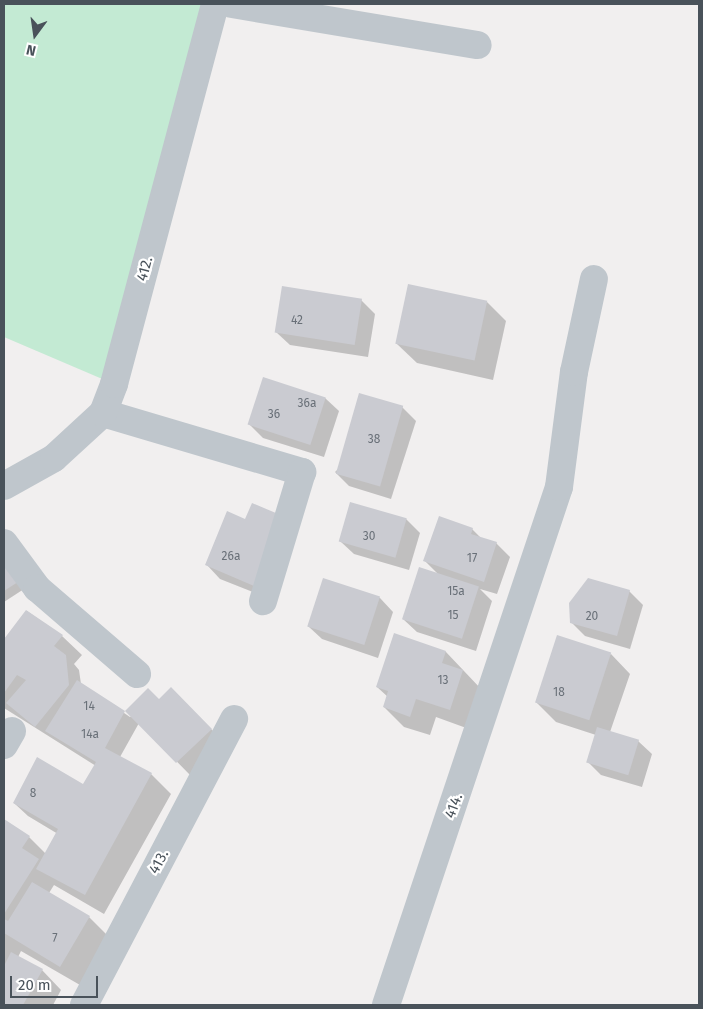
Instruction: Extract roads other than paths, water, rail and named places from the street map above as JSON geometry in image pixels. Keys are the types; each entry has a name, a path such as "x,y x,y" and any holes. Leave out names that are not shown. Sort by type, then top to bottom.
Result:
{"street":[{"name":"412.","path":"4,486 54,458 103,413 114,384 215,4"},
{"path":"232,4 478,45"},
{"name":"414.","path":"386,1005 558,487 574,372 594,279"},
{"path":"103,413 302,472 263,601"},
{"path":"4,543 38,588 137,674"},
{"name":"413.","path":"84,1005 234,719"}]}
